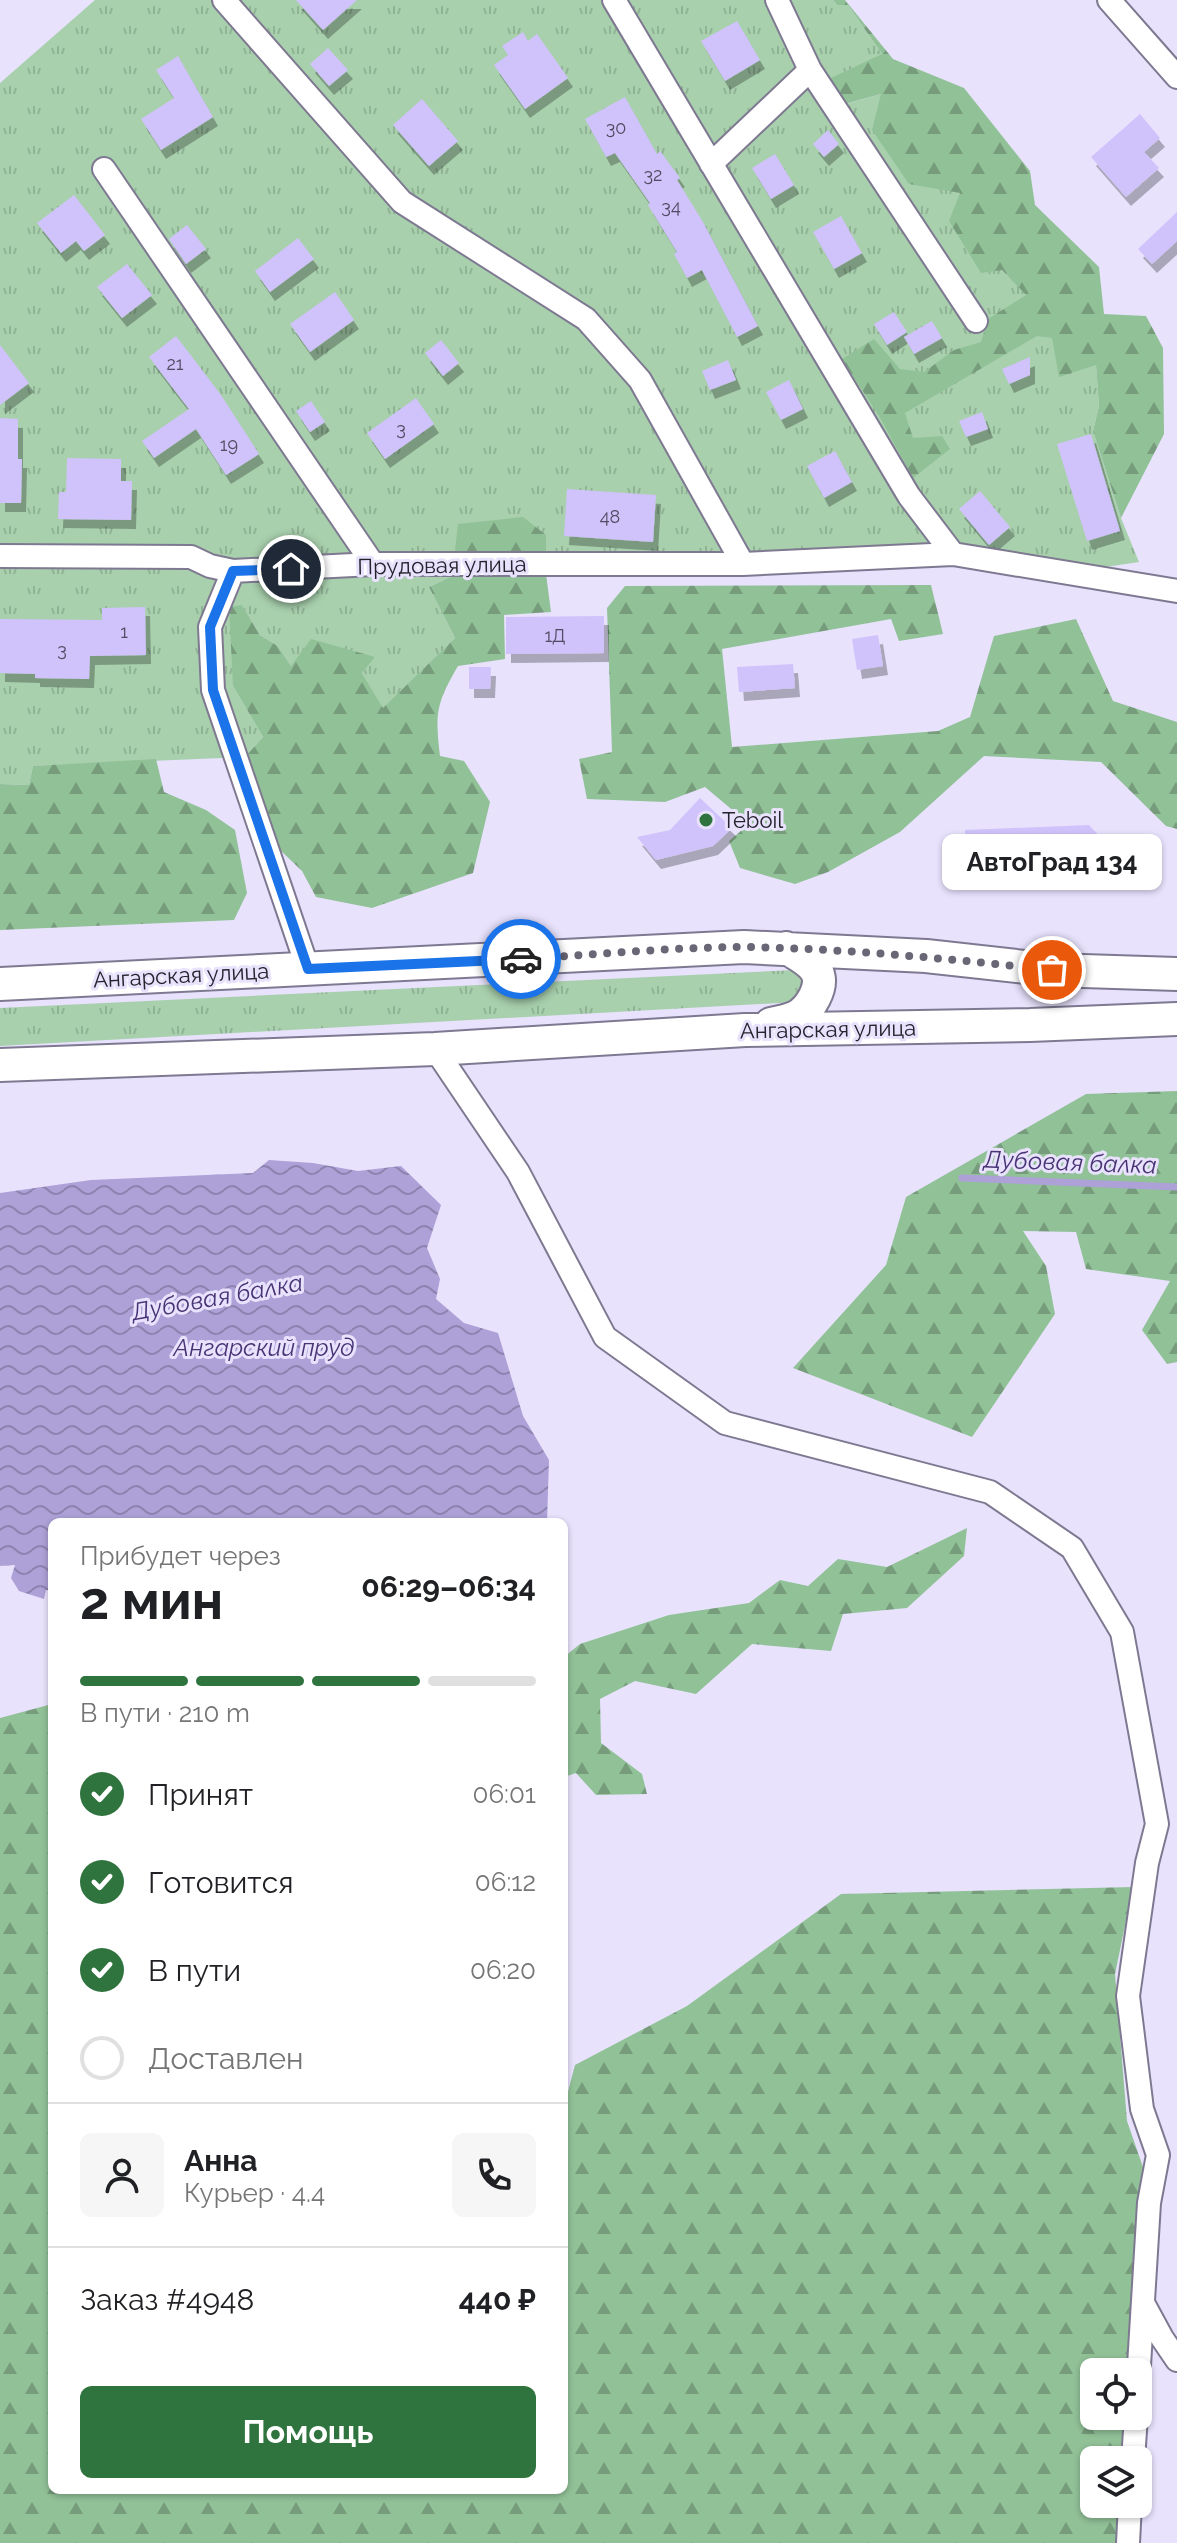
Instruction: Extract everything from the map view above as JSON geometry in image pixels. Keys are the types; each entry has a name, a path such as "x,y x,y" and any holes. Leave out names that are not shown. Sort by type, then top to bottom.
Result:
{"main road":[{"name":"Ангарская улица","path":"0,984 696,949 786,948 926,956 1052,970 1177,974"},
{"path":"745,1030 797,1017 806,1010 816,993 819,983 817,972 808,961 786,948"},
{"name":"Ангарская улица","path":"0,1065 435,1049 745,1030 1177,1019"}],"street":[{"path":"224,0 402,202 586,319 640,380 743,564"},
{"path":"614,0 909,496 953,554"},
{"path":"777,0 810,70 976,321"},
{"path":"1109,0 1177,77"},
{"path":"711,164 810,70"},
{"path":"104,169 373,564"},
{"name":"Прудовая улица","path":"0,556 191,557 210,566 233,571 373,564 743,564 953,554 1177,591"},
{"path":"233,571 210,627 213,690 308,969"},
{"path":"435,1049 518,1172 605,1337 725,1423 990,1492 1072,1548 1122,1632 1157,1824 1147,1863 1128,1996 1142,2109 1167,2158 1149,2203 1140,2358"},
{"path":"1143,2303 1177,2360"},
{"path":"1128,2543 1129,2518"}],"green space":[{"path":"95,0 833,0 837,5 848,5 882,54 846,104 881,94 960,193 1002,270 1096,364 1099,406 1093,431 1121,518 1139,562 1032,578 899,556 752,551 704,556 546,551 546,535 459,524 452,576 429,587 455,638 383,709 362,673 374,657 291,666 278,646 260,635 242,605 233,686 263,737 245,757 33,766 29,785 0,784 0,83"},
{"path":"833,0 845,0 893,59 964,88 1030,171 1035,205 1099,267 1104,314 1146,316 1163,348 1164,434 1121,518 1093,431 1099,406 1096,365 1059,377 1052,338 1037,336 905,413 913,438 942,436 950,449 913,478 879,416 842,359 874,339 900,369 924,372 954,350 981,342 988,319 1026,295 1002,270 981,273 949,221 960,193 909,184 872,130 881,94 845,104 829,79 882,54 848,5 837,5"},
{"path":"523,517 546,535 546,574 551,612 504,615 505,659 458,666 439,709 440,756 464,761 490,802 473,873 372,908 316,897 302,871 278,848 245,757 263,737 233,686 229,607 242,605 260,635 278,646 291,666 311,639 375,657 362,673 383,708 455,638 429,587 452,576 458,524"},
{"path":"931,585 943,634 899,641 891,619 722,649 732,747 938,731 970,717 994,636 1076,619 1113,701 1177,722 1177,829 1166,826 1101,762 984,756 900,832 828,872 795,884 740,868 729,841 749,824 705,787 665,802 587,799 579,759 612,752 607,608 625,586"},
{"path":"156,759 164,792 206,810 235,830 247,893 234,920 0,930 0,784 29,785 33,766"},
{"path":"795,970 809,978 796,1002 0,1046 0,1008"},
{"path":"1177,1091 1177,1362 1167,1364 1142,1330 1170,1281 1086,1269 1076,1232 1023,1231 1046,1266 1055,1314 972,1437 793,1368 886,1265 906,1197 1086,1094"},
{"path":"967,1528 964,1556 907,1608 843,1614 831,1651 752,1644 696,1694 635,1681 600,1699 601,1743 642,1774 647,1794 596,1795 576,1773 568,1776 568,1654 580,1644 669,1615 749,1603 780,1580 808,1586 838,1559 887,1567"},
{"path":"48,1705 48,2494 568,2494 568,2092 575,2065 687,2006 841,1894 1133,1887 1115,1974 1127,2121 1153,2196 1137,2358 1080,2358 1080,2430 1129,2430 1128,2446 1080,2446 1080,2518 1120,2518 1117,2543 0,2543 0,1718"}],"water":[{"name":"Ангарский пруд","path":"269,1160 313,1163 358,1171 401,1166 441,1205 427,1248 440,1279 436,1299 464,1323 498,1333 523,1416 549,1460 547,1518 48,1518 48,1590 44,1599 19,1591 11,1578 15,1565 0,1566 0,1193 91,1180 253,1173"}],"building":[{"path":"296,0 357,0 323,30"},
{"path":"737,21 760,60 725,81 701,41"},
{"path":"523,32 528,41 537,34 568,78 525,109 494,65 508,55 502,46"},
{"path":"328,48 348,70 329,86 310,64"},
{"path":"178,56 213,117 161,150 141,119 174,98 156,70"},
{"path":"625,97 657,154 660,151 680,178 677,180 758,326 737,337 702,270 687,278 674,254 677,252 648,205 650,203 615,153 606,157 585,119"},
{"path":"422,99 458,141 429,166 393,125"},
{"path":"1140,114 1160,138 1144,152 1159,168 1126,197 1091,157"},
{"path":"828,130 839,144 824,157 813,144"},
{"path":"775,154 794,185 771,199 752,168"},
{"path":"74,195 105,235 84,251 76,241 61,253 37,223"},
{"path":"1177,212 1177,241 1152,264 1138,249"},
{"path":"841,216 862,253 834,269 813,232"},
{"path":"187,225 206,249 186,264 169,239"},
{"path":"298,238 314,259 270,292 255,271"},
{"path":"127,264 152,295 122,318 97,287"},
{"path":"335,292 354,320 310,352 290,324"},
{"path":"894,312 907,332 887,345 874,324"},
{"path":"932,321 942,338 914,354 904,337"},
{"path":"176,336 221,395 259,454 226,475 196,429 154,458 142,441 189,409 149,357"},
{"path":"441,340 459,363 443,376 425,353"},
{"path":"0,345 29,383 0,405"},
{"path":"1030,357 1030,375 1009,384 1002,369"},
{"path":"728,360 736,380 710,390 702,371"},
{"path":"789,380 803,409 781,420 766,392"},
{"path":"416,398 434,424 385,459 367,433"},
{"path":"311,401 325,422 310,432 296,411"},
{"path":"982,412 988,429 966,437 959,421"},
{"path":"0,418 18,419 18,459 22,459 21,503 0,503"},
{"path":"1091,434 1120,531 1087,541 1057,444"},
{"path":"835,451 852,482 824,498 807,466"},
{"path":"67,458 121,459 121,481 132,481 131,520 58,519 59,492 66,492"},
{"path":"567,489 656,495 653,542 564,536"},
{"path":"980,491 1010,527 989,545 959,509"},
{"path":"145,607 146,655 90,656 89,679 35,678 35,674 0,673 0,619 102,620 102,608"},
{"path":"604,616 604,653 506,654 506,617"},
{"path":"878,635 883,666 857,670 852,639"},
{"path":"793,664 795,688 739,692 737,667"},
{"path":"469,667 491,667 490,689 469,689"},
{"path":"700,798 732,828 713,846 656,860 637,837 670,830"},
{"path":"1089,825 1121,859 966,865 965,830"}],"waterway":[{"name":"Дубовая балка","path":"962,1178 1177,1187"}],"way so far":[{"path":"521,959 744,947 926,956 1052,970"}],"place":[{"name":"Teboil","path":"706,820"},
{"name":"АвтоГрад 134","path":"1052,970"}],"route":[{"path":"291,569 233,571 210,627 213,690 308,969 521,959"}]}
